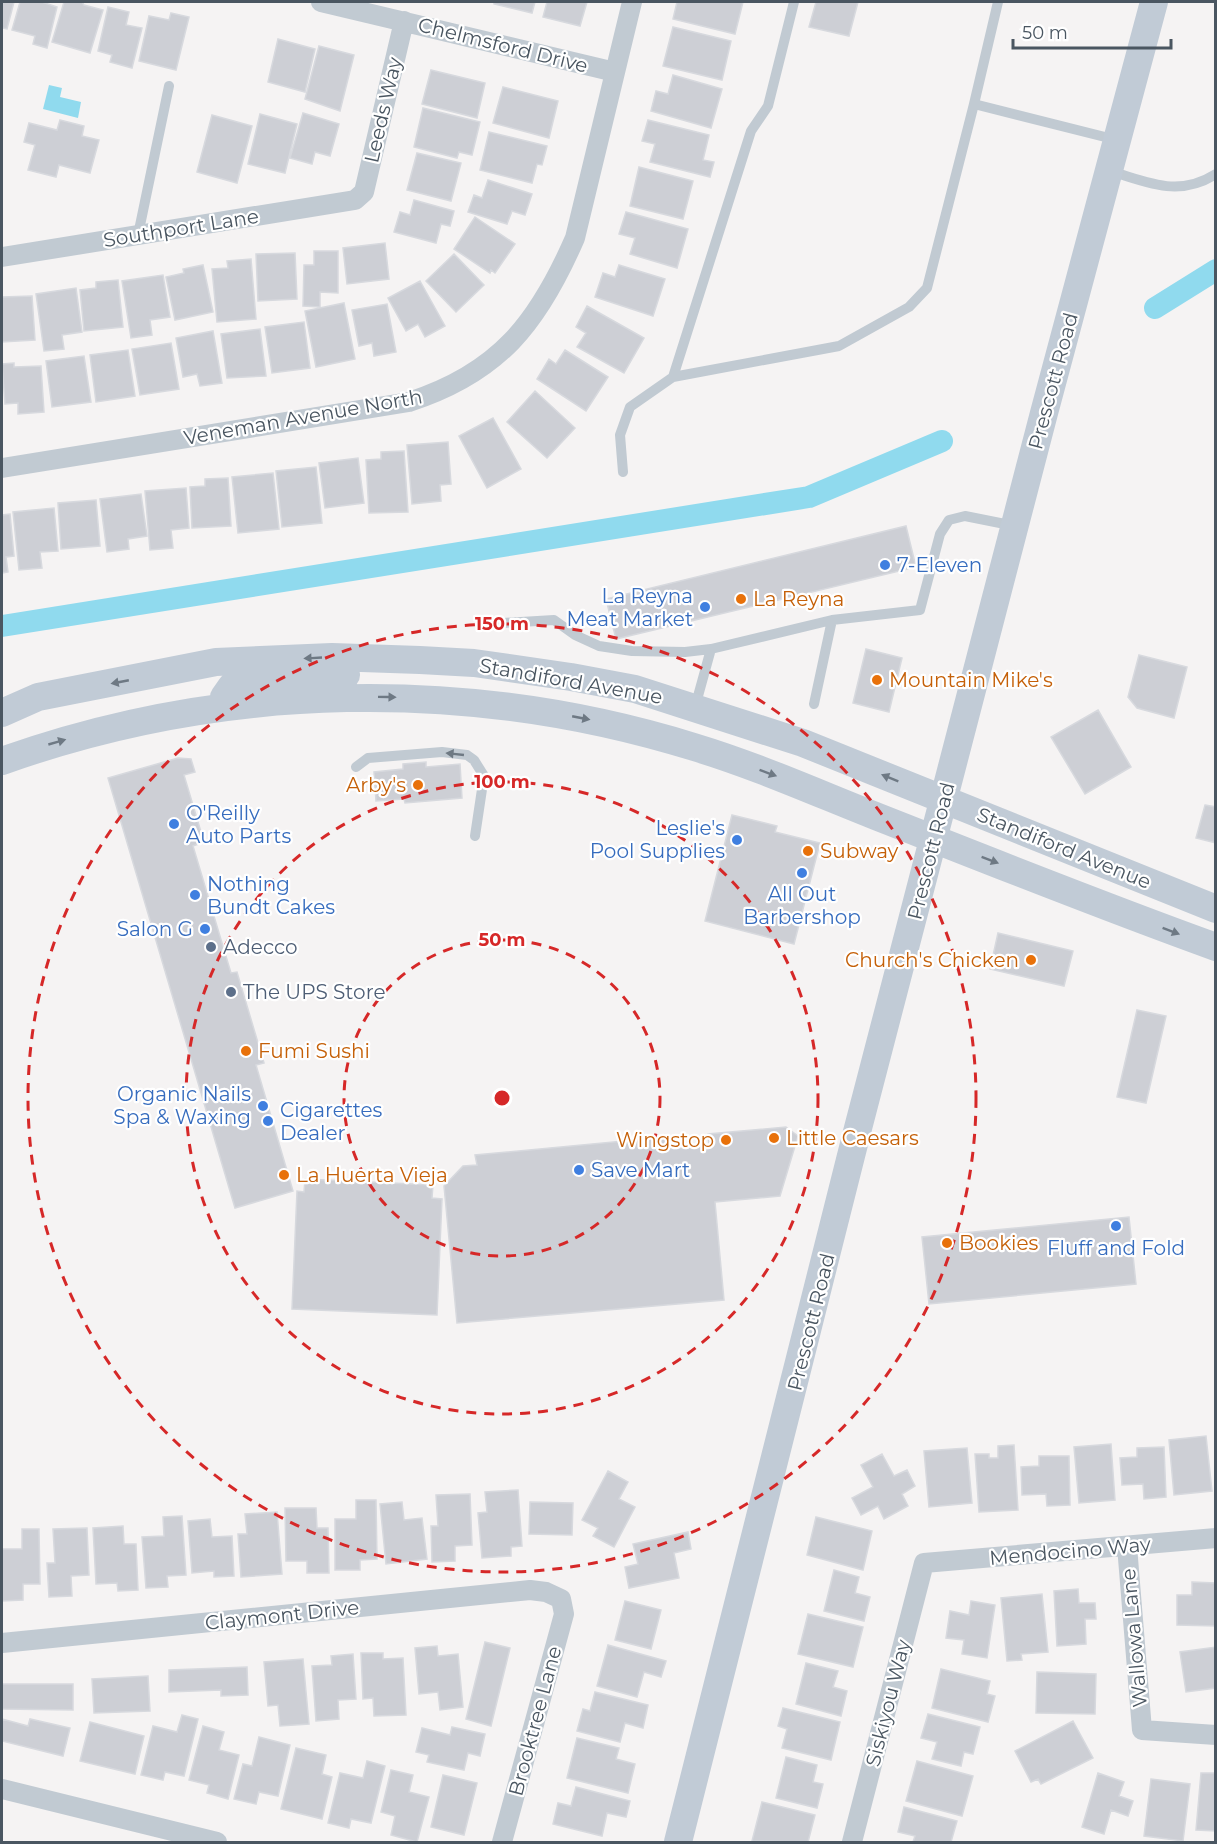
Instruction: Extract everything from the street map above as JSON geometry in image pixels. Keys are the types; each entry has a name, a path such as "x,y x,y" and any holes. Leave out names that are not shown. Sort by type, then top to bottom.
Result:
{"main road":[{"name":"Prescott Road","path":"678,1842 857,1132 935,839 1014,526 1154,2"},
{"name":"Standiford Avenue","path":"2,713 38,697 216,663 332,657 420,660 474,663 571,677 635,689 803,743 1215,909"},
{"path":"224,708 225,693 231,687 394,671 420,660"},
{"name":"Standiford Avenue","path":"2,761 80,736 164,717 308,699 387,697 460,701 555,713 638,731 695,747 773,774 1215,947"}],"street":[{"name":"Chelmsford Drive","path":"321,2 615,72"},
{"name":"Veneman Avenue North","path":"2,468 409,402 440,392 469,377 496,358 517,337 560,273 575,238 632,2"},
{"name":"Leeds Way","path":"359,196 364,192 404,21"},
{"name":"Southport Lane","path":"2,256 355,200 359,196"},
{"name":"Mendocino Way","path":"924,1563 1215,1538"},
{"name":"Wallowa Lane","path":"1127,1546 1142,1730 1215,1735"},
{"name":"Siskiyou Way","path":"852,1842 924,1563"},
{"name":"Claymont Drive","path":"2,1643 530,1590 546,1592 561,1599"},
{"name":"Brooktree Lane","path":"502,1842 561,1627 564,1614 561,1599"},
{"path":"2,1789 217,1842"}],"lane":[{"path":"673,377 751,131 768,106 794,2"},
{"path":"623,472 620,435 630,407 673,377 838,346 909,307 927,288 998,2"},
{"path":"138,235 169,86"},
{"path":"974,104 1118,140"},
{"path":"1110,171 1173,189 1206,181 1215,174"},
{"path":"504,622 554,620 575,635 599,646 632,651 711,649 832,620 920,610 940,534 949,520 965,516 1014,526"},
{"path":"814,704 832,620"},
{"path":"695,707 711,649"},
{"path":"356,767 368,758 442,752 467,755 474,760 484,776 475,836"}],"water":[{"path":"49,85 62,88 60,97 81,102 78,118 43,109"}],"building":[{"path":"2,2 14,2 7,29 2,28"},
{"path":"20,2 42,2 57,7 47,48 33,44 35,36 12,30"},
{"path":"64,2 82,2 84,5 103,10 90,53 52,42"},
{"path":"494,2 535,2 532,13 494,4"},
{"path":"547,2 587,2 580,26 543,17"},
{"path":"677,2 743,2 735,34 673,19"},
{"path":"816,2 858,2 849,36 809,27"},
{"path":"108,7 129,12 126,25 142,28 132,68 110,62 112,55 98,51"},
{"path":"171,13 189,17 176,70 139,61 149,16 169,20"},
{"path":"673,27 731,41 722,80 663,66"},
{"path":"278,39 315,49 305,92 268,82"},
{"path":"319,46 354,55 340,111 305,99"},
{"path":"431,70 485,83 477,118 422,104"},
{"path":"673,75 722,89 711,128 651,111 656,91 668,94"},
{"path":"503,87 558,101 549,138 493,123"},
{"path":"423,108 480,122 472,155 459,152 457,158 414,147"},
{"path":"303,113 339,124 330,156 315,152 312,164 290,158"},
{"path":"260,114 297,124 285,173 248,164"},
{"path":"212,115 252,126 237,183 197,172"},
{"path":"60,120 84,126 82,136 99,140 90,173 59,165 56,177 28,170 35,145 24,142 29,123 57,130"},
{"path":"648,120 709,135 703,160 714,162 710,177 650,162 655,144 642,141"},
{"path":"489,132 547,146 542,165 537,164 532,183 480,170"},
{"path":"417,153 461,163 451,201 407,190"},
{"path":"639,167 693,181 683,219 630,206"},
{"path":"488,180 532,194 525,215 512,211 507,224 468,212 474,195 482,198"},
{"path":"414,200 454,211 450,226 441,224 436,243 394,232 400,212 410,215"},
{"path":"626,212 688,229 677,268 630,254 635,238 619,234"},
{"path":"475,217 515,244 495,273 491,270 490,273 454,249"},
{"path":"385,243 389,279 347,284 343,248"},
{"path":"314,251 338,251 338,293 320,292 320,307 303,306 304,265 314,265"},
{"path":"295,253 297,299 258,301 256,254"},
{"path":"454,254 484,285 456,312 426,281"},
{"path":"251,259 256,319 217,322 212,269 228,268 227,261"},
{"path":"203,265 213,312 175,320 166,277 184,273 183,269"},
{"path":"619,265 665,279 653,316 595,297 603,273 615,277"},
{"path":"163,275 170,317 150,320 152,335 131,338 122,281"},
{"path":"118,280 123,327 84,331 80,290 96,288 96,282"},
{"path":"420,281 445,326 425,337 418,324 406,331 388,298"},
{"path":"76,288 82,332 62,335 64,349 44,351 36,294"},
{"path":"32,296 35,340 2,342 2,297"},
{"path":"344,303 355,359 316,367 305,311"},
{"path":"387,304 396,352 374,356 372,343 359,346 352,310"},
{"path":"587,306 644,338 624,373 577,347 586,333 576,327"},
{"path":"304,322 310,368 272,373 265,327"},
{"path":"260,329 266,376 227,378 221,334"},
{"path":"213,331 222,383 200,386 197,374 183,377 176,338"},
{"path":"171,343 179,389 140,395 132,349"},
{"path":"128,350 135,396 96,402 90,355"},
{"path":"565,350 608,377 586,411 537,379 549,359 556,364"},
{"path":"84,356 91,402 52,407 46,361"},
{"path":"14,363 14,367 41,366 44,412 18,414 18,403 5,404 2,364"},
{"path":"535,391 575,428 547,458 507,422"},
{"path":"493,418 521,469 487,488 459,436"},
{"path":"448,442 451,484 440,485 441,501 412,504 407,445"},
{"path":"404,451 408,512 369,513 366,460 381,459 381,452"},
{"path":"358,458 364,503 325,508 319,463"},
{"path":"316,467 322,523 282,527 276,471"},
{"path":"273,473 279,529 238,533 232,477"},
{"path":"228,478 231,526 192,528 190,487 205,486 205,479"},
{"path":"186,488 189,528 171,530 173,548 150,550 145,491"},
{"path":"141,494 147,536 128,539 129,549 107,552 100,499"},
{"path":"96,500 100,546 61,549 58,503"},
{"path":"54,508 58,551 40,552 42,568 19,570 13,512"},
{"path":"10,514 14,556 6,557 8,572 2,573 2,515"},
{"path":"906,526 916,567 616,639 606,599"},
{"name":"Mountain Mike's","path":"866,649 902,658 889,712 853,703"},
{"path":"1139,655 1187,667 1174,718 1137,708 1128,697"},
{"path":"1098,710 1131,767 1085,794 1051,737"},
{"path":"178,758 191,759 195,772 184,775 204,842 193,846 231,973 237,972 264,1063 256,1065 293,1191 235,1208 108,778"},
{"name":"Arby's","path":"426,762 426,767 460,764 462,798 405,803 404,799 376,801 374,772 403,769 403,764"},
{"path":"1205,805 1216,807 1216,843 1196,838"},
{"path":"732,815 777,826 775,832 820,843 794,944 705,921"},
{"name":"Church's Chicken","path":"998,933 1073,951 1064,986 990,969"},
{"path":"1137,1010 1166,1016 1146,1103 1117,1097"},
{"path":"786,1127 798,1136 780,1196 715,1202 724,1300 457,1323 444,1186 463,1166 477,1165 475,1155 676,1136 678,1148 709,1145 708,1134"},
{"path":"305,1179 433,1185 432,1198 442,1199 437,1315 292,1309 297,1191 304,1192"},
{"path":"1129,1217 1136,1284 929,1304 922,1237"},
{"path":"1206,1436 1212,1491 1174,1495 1169,1440"},
{"path":"1111,1444 1115,1500 1079,1503 1074,1447"},
{"path":"1014,1445 1018,1510 979,1512 975,1454 989,1454 989,1458 998,1458 998,1446"},
{"path":"1164,1447 1166,1497 1144,1499 1143,1484 1122,1485 1120,1458 1137,1457 1137,1448"},
{"path":"967,1448 972,1503 929,1507 924,1451"},
{"path":"882,1454 894,1476 907,1470 915,1486 902,1494 908,1506 884,1519 878,1506 861,1515 852,1498 873,1487 861,1465"},
{"path":"1039,1456 1069,1456 1070,1505 1047,1506 1046,1494 1022,1495 1021,1467 1039,1466"},
{"path":"608,1471 628,1482 619,1499 635,1507 614,1547 593,1536 598,1528 582,1520"},
{"path":"518,1490 522,1546 511,1547 511,1556 482,1558 478,1513 487,1512 485,1492"},
{"path":"470,1494 472,1545 455,1546 455,1561 432,1562 431,1526 438,1526 436,1495"},
{"path":"356,1500 376,1500 377,1559 360,1560 360,1570 335,1570 335,1519 356,1519"},
{"path":"402,1502 404,1520 422,1518 427,1559 386,1564 380,1504"},
{"path":"530,1502 573,1503 572,1535 529,1534"},
{"path":"285,1508 316,1508 317,1528 328,1528 329,1573 307,1573 307,1561 286,1561"},
{"path":"277,1512 282,1574 241,1577 238,1534 247,1534 245,1514"},
{"path":"182,1516 186,1575 167,1576 168,1587 146,1588 142,1537 164,1536 163,1517"},
{"path":"816,1517 872,1531 863,1570 807,1555"},
{"path":"210,1519 212,1537 232,1536 234,1576 214,1577 214,1571 192,1573 188,1521"},
{"path":"123,1526 124,1544 136,1544 138,1590 118,1591 117,1583 96,1584 93,1528"},
{"path":"87,1528 89,1575 71,1576 72,1596 49,1597 47,1563 55,1563 53,1529"},
{"path":"22,1529 39,1529 40,1584 23,1584 23,1600 2,1601 2,1549 22,1549"},
{"path":"688,1532 691,1549 674,1553 679,1578 629,1588 625,1567 638,1564 633,1544"},
{"path":"834,1570 859,1577 855,1593 870,1597 864,1621 824,1611"},
{"path":"1192,1582 1216,1583 1216,1626 1177,1625 1177,1595 1192,1595"},
{"path":"1078,1589 1079,1603 1095,1603 1096,1619 1085,1619 1086,1644 1057,1646 1054,1591"},
{"path":"1042,1594 1048,1652 1021,1654 1022,1660 1007,1661 1001,1598"},
{"path":"625,1601 661,1610 651,1649 615,1640"},
{"path":"971,1601 995,1605 987,1658 962,1654 964,1640 946,1638 950,1611 969,1615"},
{"path":"808,1614 863,1627 853,1667 798,1654"},
{"path":"485,1642 510,1648 491,1726 466,1719"},
{"path":"608,1645 666,1661 661,1677 644,1672 637,1697 597,1686"},
{"path":"437,1646 438,1656 458,1654 463,1707 440,1710 438,1692 419,1694 415,1648"},
{"path":"1216,1647 1216,1688 1186,1692 1180,1652"},
{"path":"361,1653 383,1653 383,1659 403,1658 406,1715 374,1716 373,1698 363,1699"},
{"path":"353,1654 356,1699 338,1700 339,1719 316,1721 312,1666 332,1665 331,1656"},
{"path":"303,1659 309,1724 280,1726 278,1705 268,1706 264,1662"},
{"path":"806,1663 838,1671 833,1687 847,1691 841,1716 796,1704"},
{"path":"247,1667 248,1695 221,1696 221,1690 169,1692 169,1670"},
{"path":"941,1669 990,1681 987,1694 995,1696 988,1722 932,1708"},
{"path":"1037,1672 1096,1674 1095,1714 1036,1713"},
{"path":"148,1676 150,1711 94,1713 92,1679"},
{"path":"2,1684 73,1684 73,1710 2,1709"},
{"path":"595,1692 648,1705 643,1728 625,1723 620,1742 577,1731 583,1709 590,1711"},
{"path":"783,1708 840,1722 831,1760 782,1748 787,1729 778,1726"},
{"path":"928,1714 980,1727 973,1754 964,1752 961,1766 932,1759 937,1742 921,1738"},
{"path":"182,1715 198,1719 184,1776 165,1772 163,1780 141,1775 153,1726 177,1732"},
{"path":"2,1719 28,1726 30,1719 70,1728 63,1756 2,1741"},
{"path":"1073,1721 1093,1758 1041,1784 1038,1779 1031,1782 1015,1751"},
{"path":"90,1722 144,1736 135,1774 80,1761"},
{"path":"203,1726 224,1732 219,1750 239,1755 228,1799 207,1793 209,1785 189,1780"},
{"path":"452,1727 485,1734 480,1756 468,1753 464,1770 427,1762 429,1755 416,1752 422,1728 450,1735"},
{"path":"259,1737 290,1745 278,1796 259,1792 256,1804 234,1799 243,1764 252,1766"},
{"path":"577,1738 619,1748 616,1759 635,1764 628,1793 567,1778"},
{"path":"296,1748 326,1755 322,1774 332,1777 322,1819 281,1809"},
{"path":"786,1757 817,1765 813,1782 823,1784 817,1808 776,1798"},
{"path":"367,1761 385,1766 371,1823 351,1819 349,1828 328,1823 340,1773 363,1778"},
{"path":"917,1761 973,1776 962,1816 906,1801"},
{"path":"391,1770 413,1775 409,1792 429,1797 417,1842 391,1835 395,1816 381,1812"},
{"path":"1098,1773 1124,1782 1119,1796 1133,1801 1128,1816 1111,1810 1104,1834 1082,1827"},
{"path":"1201,1773 1216,1773 1216,1831 1196,1830"},
{"path":"443,1775 477,1783 464,1835 431,1827"},
{"path":"1151,1779 1190,1784 1183,1841 1144,1836"},
{"path":"576,1787 630,1801 626,1817 607,1813 602,1836 553,1824 558,1803 571,1806"},
{"path":"762,1802 815,1815 808,1842 752,1841"},
{"path":"904,1807 957,1821 951,1842 913,1842 915,1836 898,1832"}],"waterway":[{"path":"1155,308 1216,270"},
{"path":"2,626 809,497 942,441"}],"place":[{"name":"7-Eleven","path":"885,565"},
{"name":"La Reyna","path":"741,599"},
{"name":"La Reyna Meat Market","path":"705,607"},
{"name":"Mountain Mike's","path":"877,680"},
{"name":"Arby's","path":"418,785"},
{"name":"O'Reilly Auto Parts","path":"174,824"},
{"name":"Leslie's Pool Supplies","path":"737,840"},
{"name":"Subway","path":"808,851"},
{"name":"All Out Barbershop","path":"802,873"},
{"name":"Nothing Bundt Cakes","path":"195,895"},
{"name":"Salon G","path":"205,929"},
{"name":"Adecco","path":"211,947"},
{"name":"Church's Chicken","path":"1031,960"},
{"name":"The UPS Store","path":"231,992"},
{"name":"Fumi Sushi","path":"246,1051"},
{"name":"Organic Nails Spa & Waxing","path":"263,1106"},
{"name":"Cigarettes Dealer","path":"268,1121"},
{"name":"Little Caesars","path":"774,1138"},
{"name":"Wingstop","path":"726,1140"},
{"name":"Save Mart","path":"579,1170"},
{"name":"La Huerta Vieja","path":"284,1175"},
{"name":"Fluff and Fold","path":"1116,1226"},
{"name":"Bookies","path":"947,1243"}]}
